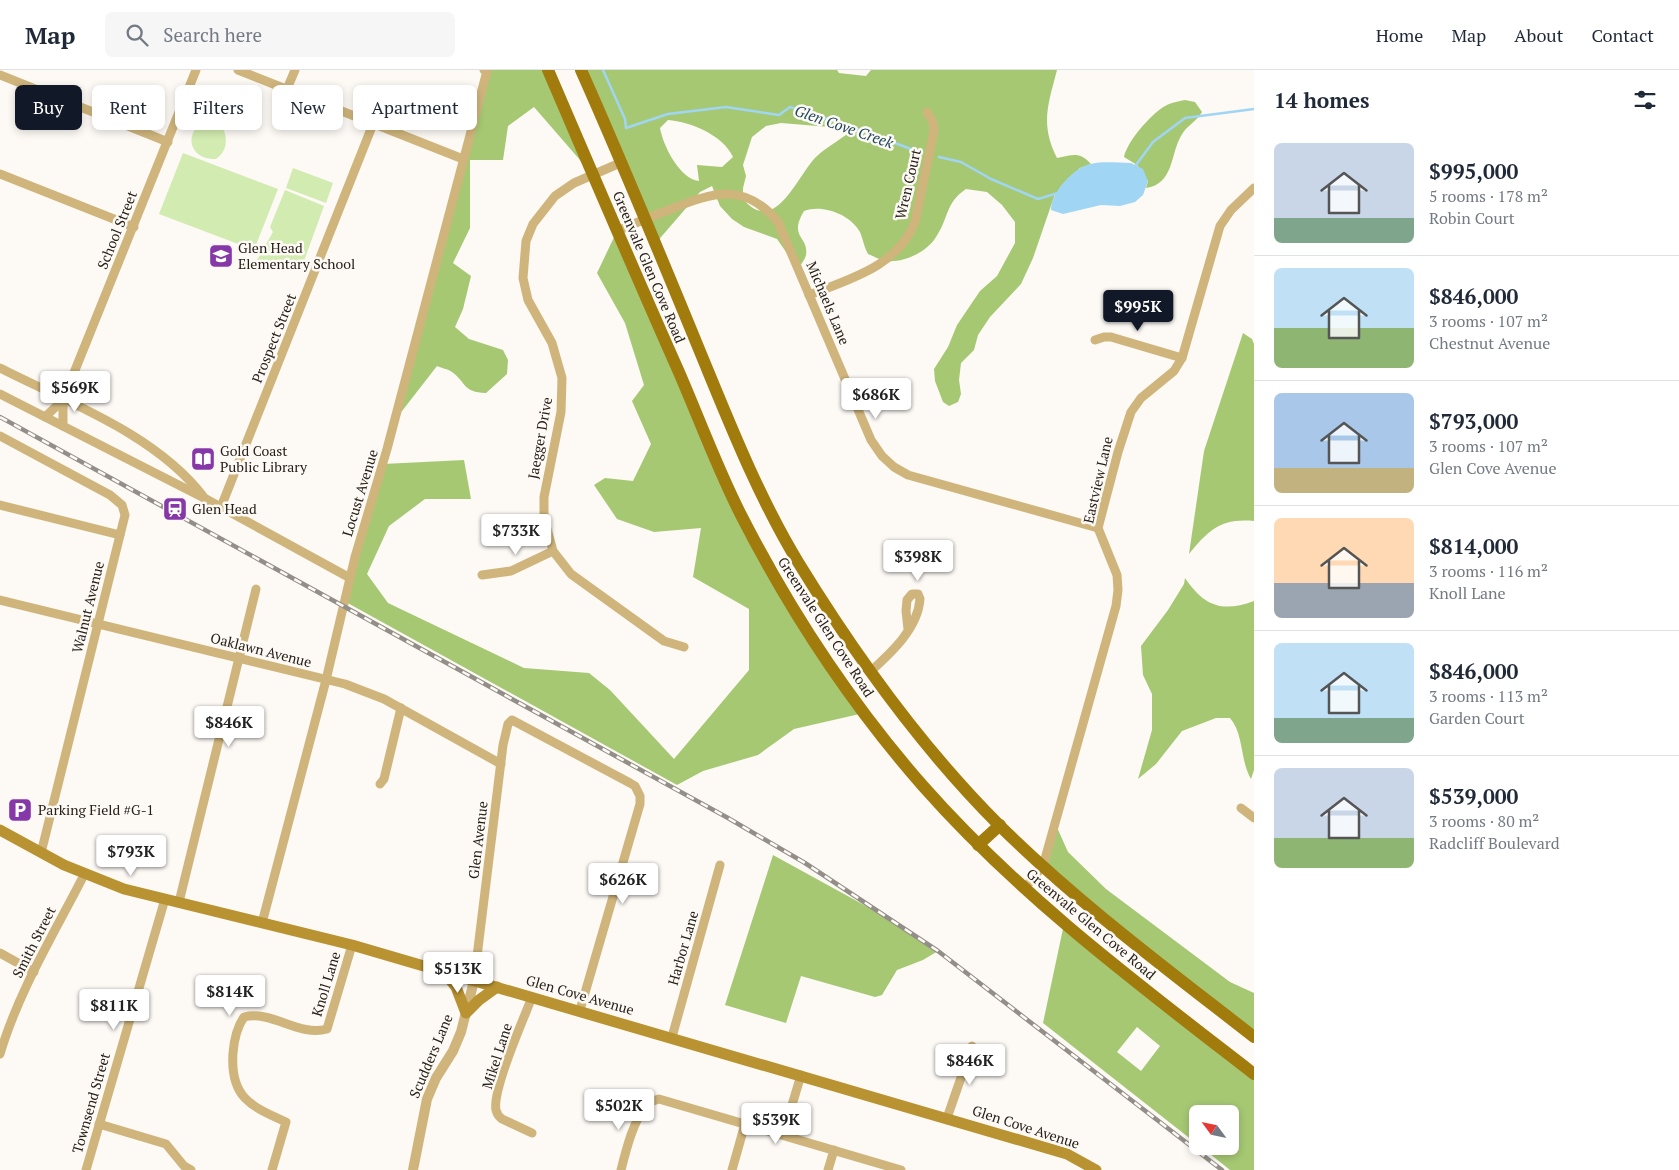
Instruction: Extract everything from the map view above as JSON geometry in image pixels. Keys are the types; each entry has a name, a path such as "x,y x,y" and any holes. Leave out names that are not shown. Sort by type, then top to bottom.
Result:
{"main road":[{"name":"Greenvale Glen Cove Road","path":"548,70 707,443 739,512 771,571 828,661 866,715 921,784 978,845 1024,889 1094,949 1254,1074"},
{"name":"Greenvale Glen Cove Road","path":"582,70 729,422 777,523 797,560 871,671 936,757 1000,825 1043,866 1106,920 1254,1038"},
{"path":"978,845 1000,825"},
{"name":"Glen Cove Avenue","path":"0,830 41,853 124,889 352,945 580,1010 1067,1154 1096,1170"},
{"name":"Scudders Lane","path":"444,972 456,987 466,1013 479,1000 497,987"}],"street":[{"name":"School Street","path":"63,426 64,400 196,70"},
{"path":"238,70 277,85"},
{"path":"289,85 295,70"},
{"name":"Locust Avenue","path":"262,923 326,680 350,578 400,402 485,71"},
{"path":"0,75 168,142"},
{"name":"Wren Court","path":"809,295 886,261 899,250 909,236 915,222 934,131 934,122 927,112"},
{"name":"Prospect Street","path":"221,507 371,130"},
{"path":"388,130 463,159"},
{"name":"Jaegger Drive","path":"620,163 564,189 544,208 533,224 523,257 523,278 528,300 552,343 562,378 560,412 544,497 544,518 553,551 571,574 664,640 684,647"},
{"path":"0,174 134,227"},
{"name":"Eastview Lane","path":"1024,889 1043,866 1116,606 1118,590 1116,575 1098,528 1125,426 1131,412 1141,398 1174,371 1182,358 1220,226 1231,210 1254,188"},
{"name":"Michaels Lane","path":"617,231 716,193 732,193 752,199 767,209 778,222 871,440 882,456 894,467 924,481 1098,528"},
{"path":"1096,340 1111,337 1182,358"},
{"path":"0,368 127,433 166,456 189,478 206,499"},
{"path":"0,394 206,499 350,578"},
{"name":"School Street","path":"45,417 64,400"},
{"name":"Walnut Avenue","path":"0,436 117,499 125,515 41,853"},
{"path":"0,505 120,535"},
{"path":"482,575 511,571 553,551"},
{"path":"178,902 256,589"},
{"name":"Oaklawn Avenue","path":"0,600 326,680 371,693 501,764"},
{"path":"871,671 897,646 908,629"},
{"path":"380,784 384,779 401,708"},
{"name":"Glen Avenue","path":"474,981 501,764 508,724 512,720 630,783 635,786 640,796 630,841 580,1010"},
{"path":"1241,808 1254,818"},
{"name":"Harbor Lane","path":"672,1037 720,865"},
{"name":"Smith Street","path":"0,1054 10,1022 85,873"},
{"name":"Townsend Street","path":"86,1170 165,899"},
{"name":"Knoll Lane","path":"272,1170 286,1122 252,1106 237,1088 232,1067 234,1044 240,1023 244,1017 256,1015 315,1033 327,1030 352,945"},
{"path":"0,953 34,972"},
{"name":"Scudders Lane","path":"413,1170 427,1099 436,1078 453,1051 466,1013 474,981"},
{"name":"Mikel Lane","path":"532,997 509,1057 496,1107 502,1119 532,1132"},
{"path":"947,1118 972,1046"},
{"path":"783,1135 801,1075"},
{"path":"621,1170 632,1130 645,1105 652,1100 666,1100 901,1170"},
{"path":"99,1124 166,1144 184,1166 191,1170"},
{"path":"732,1170 745,1124"},
{"path":"828,1170 834,1150"}],"green space":[{"path":"487,70 548,70 593,175 534,107 508,126 503,160 470,160 470,228 453,263 471,276 463,309 455,327 469,339 503,350 508,360 507,374 486,393 469,389 457,376 437,366 395,420 471,130 477,130 477,108"},
{"path":"581,70 837,70 839,73 866,76 871,70 1057,70 1047,114 1047,124 1052,146 1057,158 1076,155 1083,157 1091,164 1080,168 1055,194 1033,258 1021,284 990,317 978,335 974,350 961,363 959,380 961,394 958,402 949,406 943,402 935,381 934,369 948,347 957,325 980,291 997,276 1015,243 1015,222 1002,205 987,192 966,189 959,194 951,205 940,230 932,242 921,252 900,260 886,261 868,254 860,232 850,220 835,212 811,209 804,211 798,227 798,232 805,244 806,255 798,269 777,239 744,227 732,219 720,206 712,186 700,192 655,244","holes":["668,120 696,127 714,136 722,142 733,157 722,167 697,165 699,181 692,179 679,168 665,144 660,128","781,123 854,129 817,156 776,207 766,211 755,209 743,199 746,176 743,165 752,137 766,126"]},
{"path":"1185,100 1195,102 1202,112 1181,136 1170,168 1162,181 1146,188 1148,181 1137,165 1124,157 1126,150 1149,119 1163,107"},
{"path":"195,130 224,130 226,145 220,156 216,159 207,158 195,151 191,139"},
{"path":"183,153 278,189 254,250 159,214"},
{"path":"293,168 333,183 326,203 286,188"},
{"path":"285,190 324,206 301,269 273,267 257,260 273,232 270,227"},
{"path":"617,231 739,512 864,713 794,729 758,755 703,771 677,785 344,601 383,464 464,460 471,499 425,499 389,526 367,574 388,603 524,668 589,673 610,690 674,759 749,670 749,609 693,577 701,528 654,532 617,519 594,485 605,478 633,481 651,444 632,401 644,385 625,323 597,273"},
{"path":"1243,333 1252,339 1254,344 1254,521 1232,522 1216,527 1189,554 1204,451"},
{"path":"1185,578 1199,595 1215,604 1232,606 1254,601 1254,770 1251,779 1234,724 1230,718 1216,718 1182,731 1156,764 1138,779 1152,730 1152,694 1143,675 1141,646 1168,610 1184,584"},
{"path":"1055,823 1068,852 1106,889 1230,982 1254,993 1254,1037 1043,866"},
{"path":"773,855 895,922 938,951 923,960 897,970 882,995 875,997 801,976 786,1023 725,1005"},
{"path":"1064,924 1254,1074 1254,1170 1230,1170 1211,1155 1239,1155 1239,1105 1189,1105 1189,1138 1043,1023","holes":["1137,1027 1160,1046 1141,1071 1117,1052"]}],"water":[{"path":"1106,162 1131,163 1143,169 1148,181 1143,195 1135,202 1120,206 1101,205 1063,214 1051,210 1059,188 1071,175 1084,166"}],"waterway":[{"name":"Glen Cove Creek","path":"603,70 625,119 626,128 668,114 726,107 779,115 790,107 841,123 919,152"},
{"name":"Glen Cove Creek","path":"1136,165 1153,142 1185,118 1254,109"},
{"name":"Glen Cove Creek","path":"939,157 961,162 991,179 1038,199 1058,193"}],"railway":[{"path":"0,417 728,818 805,863 938,951 1222,1170"}],"place":[{"name":"Glen Head Elementary School","path":"221,256"},
{"name":"Gold Coast Public Library","path":"203,459"},
{"name":"Glen Head","path":"175,509"},
{"name":"Parking Field #G-1","path":"20,810"}]}
